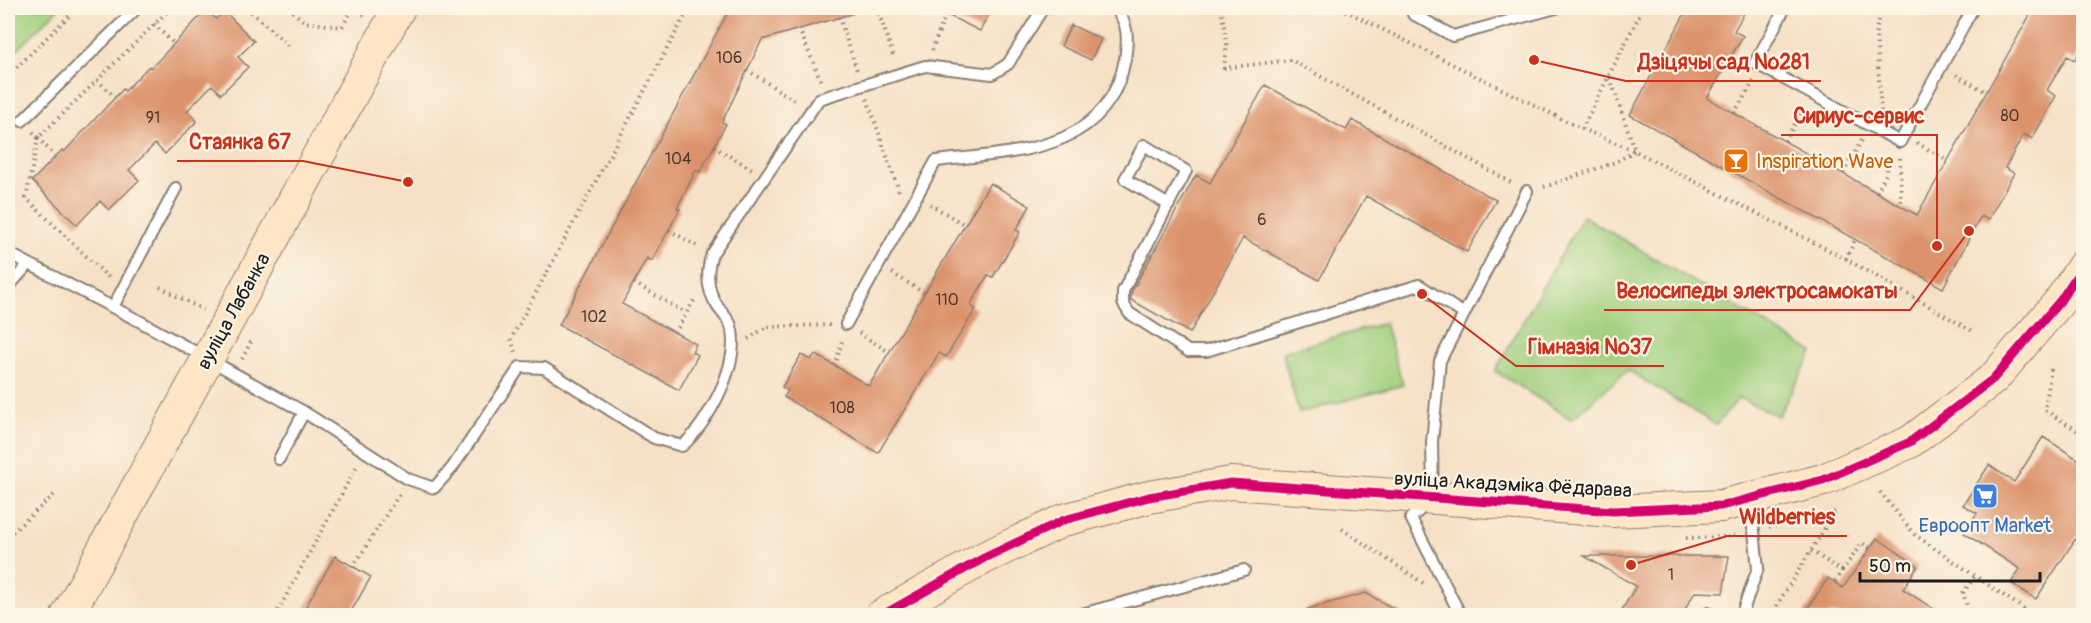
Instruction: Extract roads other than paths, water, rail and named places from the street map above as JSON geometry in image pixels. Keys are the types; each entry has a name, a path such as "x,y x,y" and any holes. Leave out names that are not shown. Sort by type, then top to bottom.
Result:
{"street":[{"name":"вуліца Лабанка","path":"67,615 399,8"},
{"name":"вуліца Акадэміка Фёдарава","path":"881,615 984,558 1064,520 1149,497 1231,483 1613,511 1720,507 1823,480 1910,442 1994,379 2060,301 2084,265"}],"lane":[{"path":"22,121 136,8"},
{"path":"8,253 235,373 304,412 408,479 434,488 452,468 520,367 544,368 654,438 682,446 705,421 719,392 734,349 730,325 713,300 708,279 708,265 712,254 819,99 861,84 925,66 992,74 1008,64 1043,8"},
{"path":"846,324 936,161 1039,149 1077,132 1094,118 1109,98 1122,73 1127,44 1126,26 1115,8"},
{"path":"1411,8 1413,14 1453,36 1556,8"},
{"path":"1785,8 1755,63 1882,133 1902,139 1973,8"},
{"path":"1169,205 1125,179 1144,145 1186,171 1169,205 1123,291 1123,303 1129,313 1188,351 1206,351 1419,285 1464,314"},
{"path":"113,307 176,188"},
{"path":"1458,611 1411,518 1433,498 1432,442 1440,361 1527,191"},
{"path":"8,287 28,265"},
{"path":"279,459 304,412"},
{"path":"1741,615 1758,568 1754,531 1745,500"},
{"path":"1042,615 1078,615 1244,570"}],"place":[{"name":"Дзіцячы сад №281","path":"1534,60"},
{"name":"Inspiration Wave","path":"1736,161"},
{"name":"Стаянка 67","path":"408,182"},
{"name":"Велосипеды электросамокаты","path":"1969,231"},
{"name":"Сириус-сервис","path":"1937,246"},
{"name":"Гімназія №37","path":"1422,294"},
{"name":"Евроопт Market","path":"1985,496"},
{"name":"Wildberries","path":"1631,565"}]}
